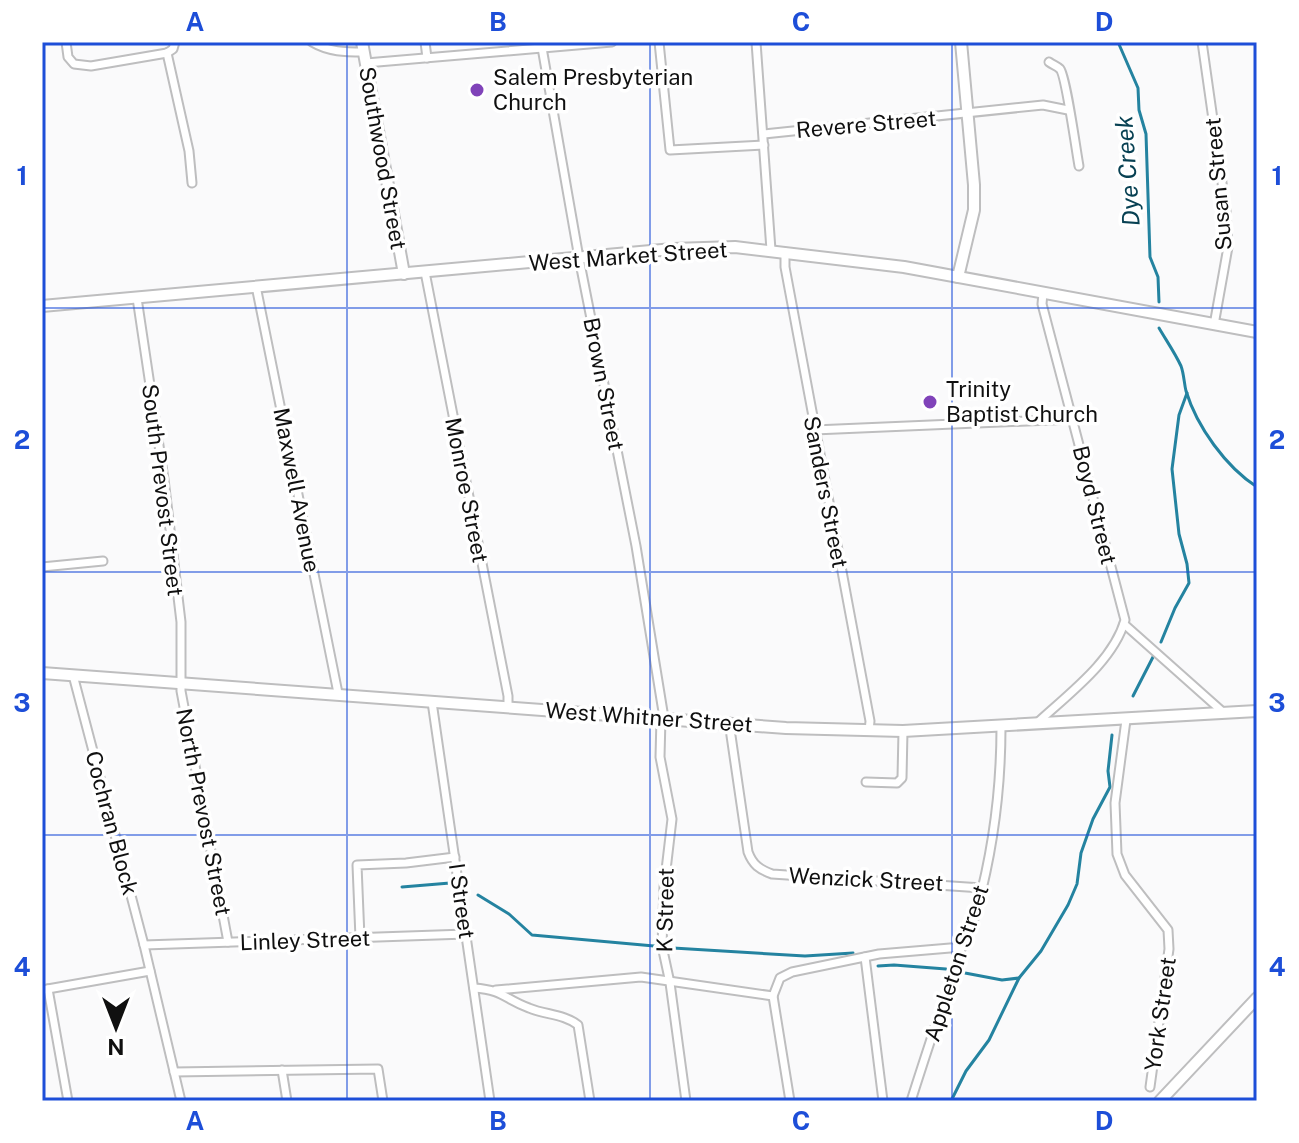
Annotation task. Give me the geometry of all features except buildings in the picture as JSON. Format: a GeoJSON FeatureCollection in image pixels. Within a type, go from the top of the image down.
{"type":"FeatureCollection","features":[{"type":"Feature","properties":{"kind":"street"},"geometry":{"type":"LineString","coordinates":[[66,42],[74,64],[91,66],[167,53],[173,49],[175,42]]}},
{"type":"Feature","properties":{"kind":"street"},"geometry":{"type":"LineString","coordinates":[[312,42],[332,50],[427,58],[612,42]]}},
{"type":"Feature","properties":{"kind":"street"},"geometry":{"type":"LineString","coordinates":[[425,42],[427,58]]}},
{"type":"Feature","properties":{"kind":"street","name":"Revere Street"},"geometry":{"type":"LineString","coordinates":[[659,42],[670,150],[764,145]]}},
{"type":"Feature","properties":{"kind":"street"},"geometry":{"type":"LineString","coordinates":[[756,42],[771,250]]}},
{"type":"Feature","properties":{"kind":"street"},"geometry":{"type":"LineString","coordinates":[[958,277],[974,210],[961,42]]}},
{"type":"Feature","properties":{"kind":"street","name":"Susan Street"},"geometry":{"type":"LineString","coordinates":[[1202,42],[1226,211],[1228,247],[1214,325]]}},
{"type":"Feature","properties":{"kind":"street","name":"Brown Street"},"geometry":{"type":"LineString","coordinates":[[542,46],[579,258],[636,546],[662,718]]}},
{"type":"Feature","properties":{"kind":"street"},"geometry":{"type":"LineString","coordinates":[[167,53],[189,151],[192,183]]}},
{"type":"Feature","properties":{"kind":"street","name":"Southwood Street"},"geometry":{"type":"LineString","coordinates":[[364,53],[404,274]]}},
{"type":"Feature","properties":{"kind":"street"},"geometry":{"type":"LineString","coordinates":[[1049,62],[1062,70],[1067,87],[1068,110],[1079,166]]}},
{"type":"Feature","properties":{"kind":"street","name":"Revere Street"},"geometry":{"type":"LineString","coordinates":[[764,134],[1043,105],[1068,110]]}},
{"type":"Feature","properties":{"kind":"street","name":"West Market Street"},"geometry":{"type":"LineString","coordinates":[[42,306],[707,247],[771,250],[904,267],[1257,332]]}},
{"type":"Feature","properties":{"kind":"street","name":"Sanders Street"},"geometry":{"type":"LineString","coordinates":[[785,252],[785,267],[814,430],[870,721],[869,731]]}},
{"type":"Feature","properties":{"kind":"street","name":"Monroe Street"},"geometry":{"type":"LineString","coordinates":[[425,272],[508,707]]}},
{"type":"Feature","properties":{"kind":"street","name":"Maxwell Avenue"},"geometry":{"type":"LineString","coordinates":[[256,286],[338,693]]}},
{"type":"Feature","properties":{"kind":"street","name":"Boyd Street"},"geometry":{"type":"LineString","coordinates":[[1043,293],[1042,304],[1074,419],[1124,624]]}},
{"type":"Feature","properties":{"kind":"street","name":"South Prevost Street"},"geometry":{"type":"LineString","coordinates":[[137,298],[181,622],[181,683]]}},
{"type":"Feature","properties":{"kind":"street"},"geometry":{"type":"LineString","coordinates":[[814,430],[1074,419]]}},
{"type":"Feature","properties":{"kind":"street"},"geometry":{"type":"LineString","coordinates":[[42,567],[103,561]]}},
{"type":"Feature","properties":{"kind":"street"},"geometry":{"type":"LineString","coordinates":[[1034,726],[1093,670],[1121,635],[1124,624],[1224,713]]}},
{"type":"Feature","properties":{"kind":"street","name":"West Whitner Street"},"geometry":{"type":"LineString","coordinates":[[42,673],[786,728],[869,731],[1034,726],[1257,711]]}},
{"type":"Feature","properties":{"kind":"street","name":"Cochran Block"},"geometry":{"type":"LineString","coordinates":[[73,675],[144,945],[181,1101]]}},
{"type":"Feature","properties":{"kind":"street","name":"North Prevost Street"},"geometry":{"type":"LineString","coordinates":[[181,683],[228,942]]}},
{"type":"Feature","properties":{"kind":"street","name":"I Street"},"geometry":{"type":"LineString","coordinates":[[432,702],[490,1101]]}},
{"type":"Feature","properties":{"kind":"street","name":"K Street"},"geometry":{"type":"LineString","coordinates":[[662,718],[660,757],[672,819],[664,887],[662,946],[686,1101]]}},
{"type":"Feature","properties":{"kind":"street","name":"York Street"},"geometry":{"type":"LineString","coordinates":[[1126,720],[1115,803],[1117,854],[1125,875],[1168,930],[1169,949],[1150,1087]]}},
{"type":"Feature","properties":{"kind":"street","name":"Wenzick Street"},"geometry":{"type":"LineString","coordinates":[[729,722],[748,852],[759,869],[772,874],[982,888]]}},
{"type":"Feature","properties":{"kind":"street","name":"Appleton Street"},"geometry":{"type":"LineString","coordinates":[[911,1101],[976,914],[992,842],[1001,727]]}},
{"type":"Feature","properties":{"kind":"street"},"geometry":{"type":"LineString","coordinates":[[866,782],[897,783],[902,778],[903,731]]}},
{"type":"Feature","properties":{"kind":"street"},"geometry":{"type":"LineString","coordinates":[[360,938],[357,865],[455,857]]}},
{"type":"Feature","properties":{"kind":"street","name":"Linley Street"},"geometry":{"type":"LineString","coordinates":[[144,945],[466,934]]}},
{"type":"Feature","properties":{"kind":"street"},"geometry":{"type":"LineString","coordinates":[[790,1101],[773,996],[780,978],[792,972],[865,957],[962,947]]}},
{"type":"Feature","properties":{"kind":"street"},"geometry":{"type":"LineString","coordinates":[[865,957],[883,1101]]}},
{"type":"Feature","properties":{"kind":"street"},"geometry":{"type":"LineString","coordinates":[[68,1101],[45,990],[150,971]]}},
{"type":"Feature","properties":{"kind":"street"},"geometry":{"type":"LineString","coordinates":[[474,988],[496,990],[641,977],[773,996]]}},
{"type":"Feature","properties":{"kind":"street"},"geometry":{"type":"LineString","coordinates":[[496,990],[526,1007],[570,1018],[578,1025],[590,1101]]}},
{"type":"Feature","properties":{"kind":"street"},"geometry":{"type":"LineString","coordinates":[[1160,1101],[1257,998]]}},
{"type":"Feature","properties":{"kind":"street"},"geometry":{"type":"LineString","coordinates":[[174,1072],[378,1069],[383,1101]]}},
{"type":"Feature","properties":{"kind":"street"},"geometry":{"type":"LineString","coordinates":[[282,1070],[287,1101]]}},
{"type":"Feature","properties":{"kind":"waterway","name":"Dye Creek"},"geometry":{"type":"LineString","coordinates":[[1118,42],[1138,88],[1139,110],[1146,134],[1150,257],[1158,277],[1159,302]]}},
{"type":"Feature","properties":{"kind":"waterway","name":"Dye Creek"},"geometry":{"type":"LineString","coordinates":[[1159,328],[1181,366],[1191,405],[1205,432],[1234,469],[1257,487]]}},
{"type":"Feature","properties":{"kind":"waterway"},"geometry":{"type":"LineString","coordinates":[[1161,642],[1189,583],[1179,534],[1172,469],[1179,415],[1187,393]]}},
{"type":"Feature","properties":{"kind":"waterway"},"geometry":{"type":"LineString","coordinates":[[1133,696],[1153,657]]}},
{"type":"Feature","properties":{"kind":"waterway"},"geometry":{"type":"LineString","coordinates":[[951,1101],[966,1071],[989,1040],[1019,978],[1041,951],[1068,905],[1077,884],[1081,853],[1093,819],[1110,787],[1108,771],[1112,735]]}},
{"type":"Feature","properties":{"kind":"waterway"},"geometry":{"type":"LineString","coordinates":[[402,887],[450,883]]}},
{"type":"Feature","properties":{"kind":"waterway"},"geometry":{"type":"LineString","coordinates":[[478,895],[509,914],[532,935],[654,946]]}},
{"type":"Feature","properties":{"kind":"waterway"},"geometry":{"type":"LineString","coordinates":[[673,948],[805,956],[853,953]]}},
{"type":"Feature","properties":{"kind":"waterway"},"geometry":{"type":"LineString","coordinates":[[878,966],[946,969]]}},
{"type":"Feature","properties":{"kind":"waterway"},"geometry":{"type":"LineString","coordinates":[[965,973],[1002,980],[1019,978]]}},
{"type":"Feature","properties":{"kind":"place","name":"Salem Presbyterian Church"},"geometry":{"type":"Point","coordinates":[477,90]}},
{"type":"Feature","properties":{"kind":"place","name":"Trinity Baptist Church"},"geometry":{"type":"Point","coordinates":[930,402]}}]}
